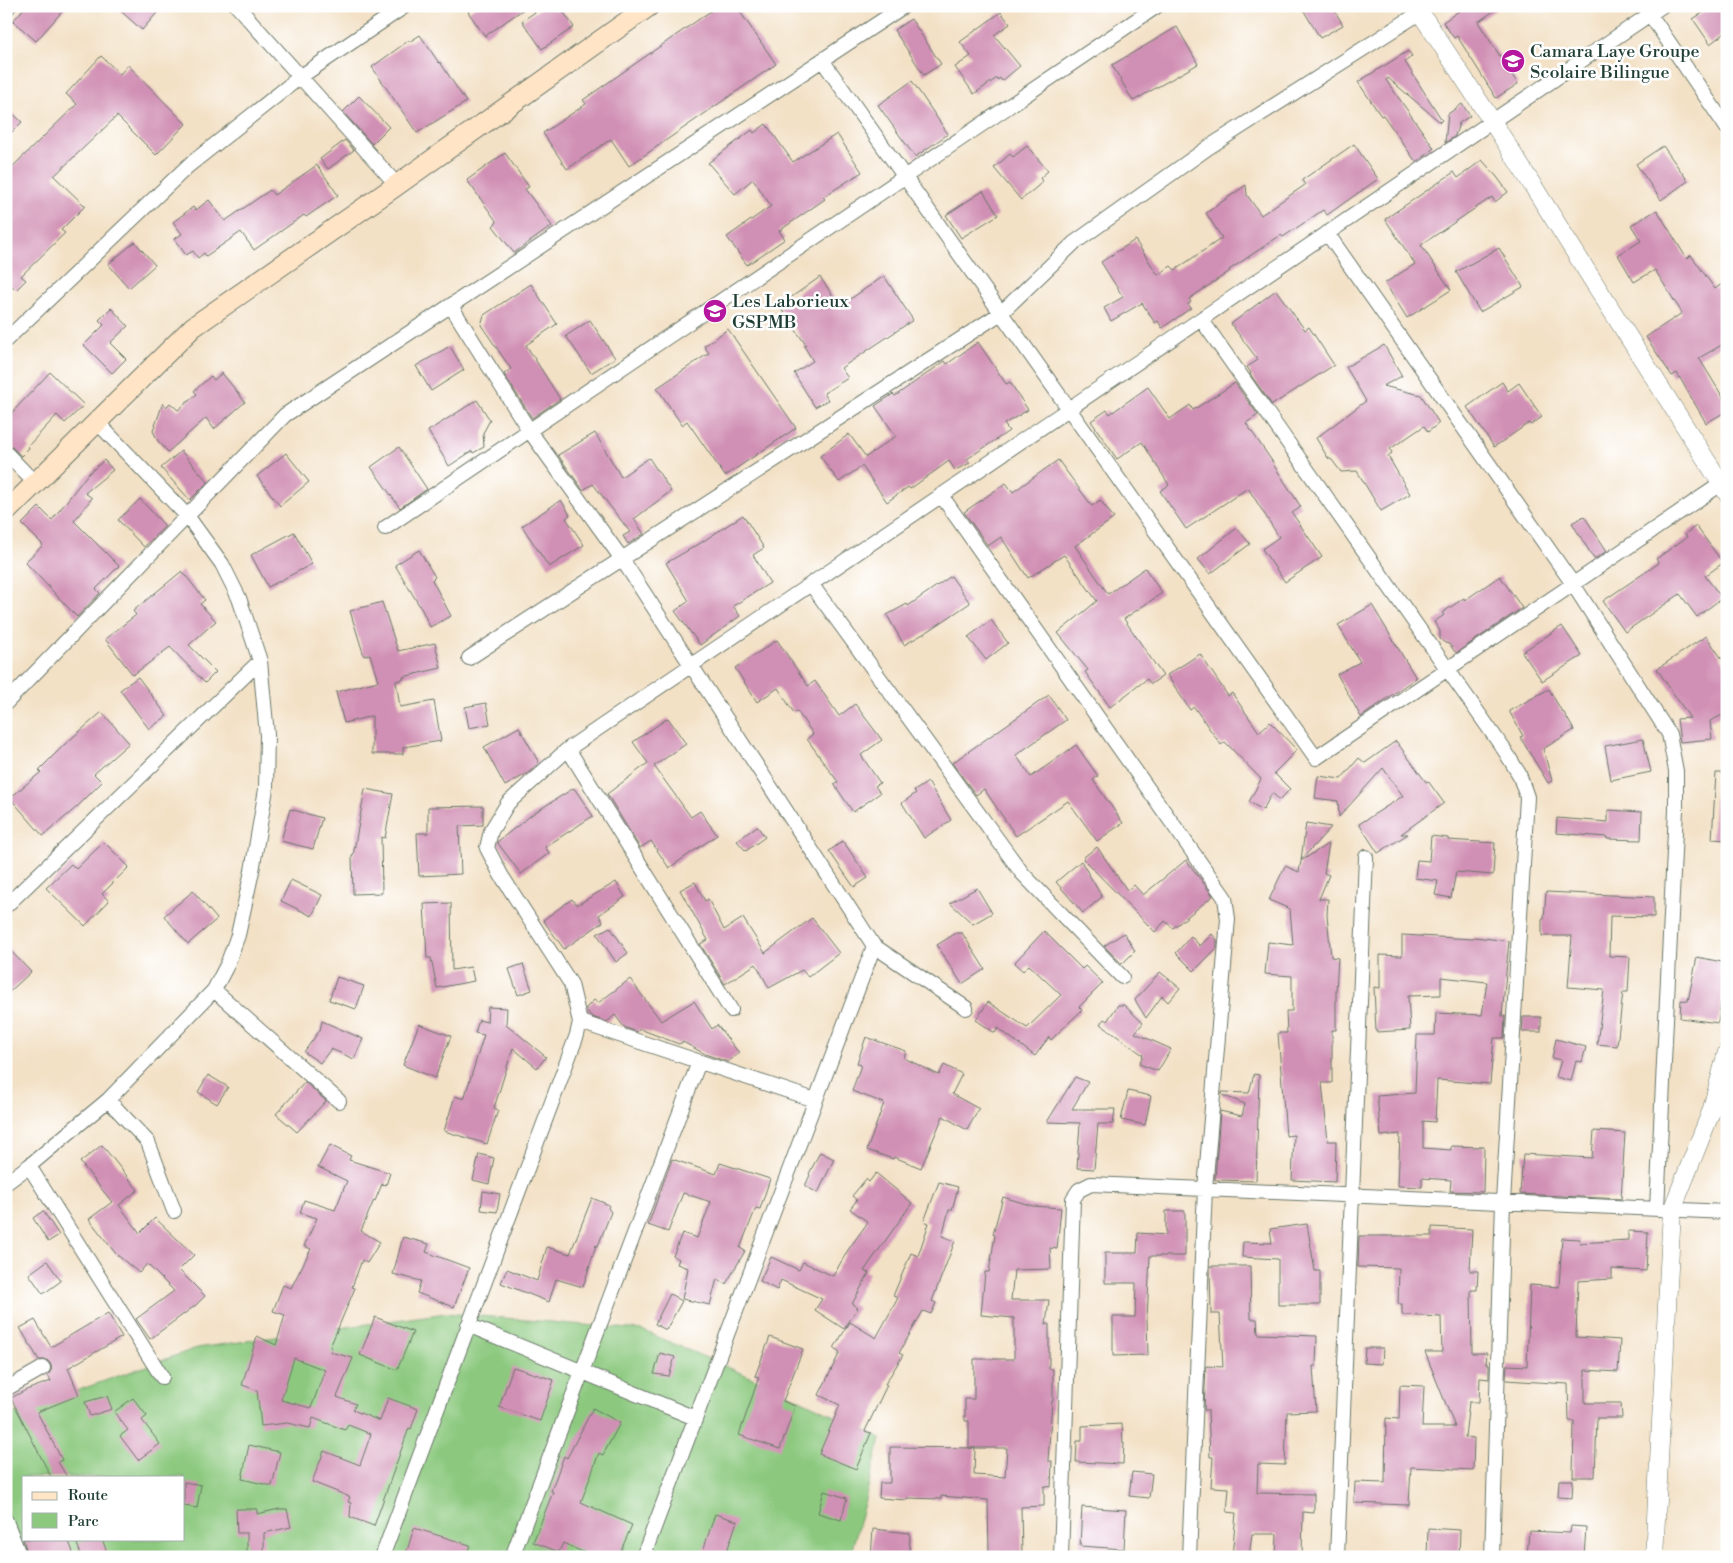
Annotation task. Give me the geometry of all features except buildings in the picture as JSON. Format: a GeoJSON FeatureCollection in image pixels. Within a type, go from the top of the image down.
{"type":"FeatureCollection","features":[{"type":"Feature","properties":{"kind":"main road"},"geometry":{"type":"LineString","coordinates":[[6,512],[192,326],[397,185],[649,6]]}},
{"type":"Feature","properties":{"kind":"street"},"geometry":{"type":"LineString","coordinates":[[238,6],[397,185]]}},
{"type":"Feature","properties":{"kind":"street"},"geometry":{"type":"LineString","coordinates":[[6,340],[188,166],[300,77],[405,6]]}},
{"type":"Feature","properties":{"kind":"street"},"geometry":{"type":"LineString","coordinates":[[6,703],[285,415],[904,6]]}},
{"type":"Feature","properties":{"kind":"street"},"geometry":{"type":"LineString","coordinates":[[385,528],[1157,6]]}},
{"type":"Feature","properties":{"kind":"street"},"geometry":{"type":"LineString","coordinates":[[469,658],[1001,313],[1074,243],[1209,147],[1418,9],[1492,121],[1725,486],[1573,584],[1316,758],[1001,313],[904,177],[822,60]]}},
{"type":"Feature","properties":{"kind":"street"},"geometry":{"type":"LineString","coordinates":[[382,1557],[577,1035],[580,1022],[571,984],[501,875],[487,848],[491,831],[508,803],[568,749],[1327,234],[1652,9],[1727,128]]}},
{"type":"Feature","properties":{"kind":"street"},"geometry":{"type":"LineString","coordinates":[[1327,234],[1573,584],[1669,734],[1676,770],[1654,1557]]}},
{"type":"Feature","properties":{"kind":"street"},"geometry":{"type":"LineString","coordinates":[[451,306],[529,430],[622,558],[874,946],[966,1008]]}},
{"type":"Feature","properties":{"kind":"street"},"geometry":{"type":"LineString","coordinates":[[1201,319],[1448,669],[1519,774],[1527,797],[1503,1202],[1492,1557]]}},
{"type":"Feature","properties":{"kind":"street"},"geometry":{"type":"LineString","coordinates":[[6,1182],[29,1166],[108,1100],[214,990],[227,965],[238,935],[252,871],[266,789],[267,735],[260,661],[239,598],[222,564],[188,517],[97,422]]}},
{"type":"Feature","properties":{"kind":"street"},"geometry":{"type":"LineString","coordinates":[[6,452],[35,483]]}},
{"type":"Feature","properties":{"kind":"street"},"geometry":{"type":"LineString","coordinates":[[941,495],[1225,898],[1228,918],[1205,1189],[1189,1557]]}},
{"type":"Feature","properties":{"kind":"street"},"geometry":{"type":"LineString","coordinates":[[811,584],[1022,873],[1122,977]]}},
{"type":"Feature","properties":{"kind":"street"},"geometry":{"type":"LineString","coordinates":[[6,906],[260,661]]}},
{"type":"Feature","properties":{"kind":"street"},"geometry":{"type":"LineString","coordinates":[[568,749],[731,1010]]}},
{"type":"Feature","properties":{"kind":"street"},"geometry":{"type":"LineString","coordinates":[[1337,1557],[1366,856]]}},
{"type":"Feature","properties":{"kind":"street"},"geometry":{"type":"LineString","coordinates":[[643,1557],[874,946]]}},
{"type":"Feature","properties":{"kind":"street"},"geometry":{"type":"LineString","coordinates":[[214,990],[339,1101]]}},
{"type":"Feature","properties":{"kind":"street"},"geometry":{"type":"LineString","coordinates":[[580,1022],[815,1100]]}},
{"type":"Feature","properties":{"kind":"street"},"geometry":{"type":"LineString","coordinates":[[1665,1209],[1711,1112],[1727,1052]]}},
{"type":"Feature","properties":{"kind":"street"},"geometry":{"type":"LineString","coordinates":[[512,1557],[699,1062]]}},
{"type":"Feature","properties":{"kind":"street"},"geometry":{"type":"LineString","coordinates":[[108,1100],[148,1142],[174,1211]]}},
{"type":"Feature","properties":{"kind":"street"},"geometry":{"type":"LineString","coordinates":[[29,1166],[162,1377]]}},
{"type":"Feature","properties":{"kind":"street"},"geometry":{"type":"LineString","coordinates":[[1061,1557],[1073,1199],[1079,1190],[1091,1184],[1727,1212]]}},
{"type":"Feature","properties":{"kind":"street"},"geometry":{"type":"LineString","coordinates":[[468,1325],[695,1418]]}},
{"type":"Feature","properties":{"kind":"street"},"geometry":{"type":"LineString","coordinates":[[6,1389],[43,1368]]}},
{"type":"Feature","properties":{"kind":"street"},"geometry":{"type":"LineString","coordinates":[[6,1521],[20,1557]]}},
{"type":"Feature","properties":{"kind":"green space"},"geometry":{"type":"Polygon","coordinates":[[[446,1313],[642,1330],[787,1393],[881,1438],[850,1557],[6,1557],[6,1416],[197,1348],[446,1313]]]}},
{"type":"Feature","properties":{"kind":"place","name":"Camara Laye Groupe Scolaire Bilingue"},"geometry":{"type":"Point","coordinates":[1513,61]}},
{"type":"Feature","properties":{"kind":"place","name":"Les Laborieux GSPMB"},"geometry":{"type":"Point","coordinates":[715,311]}}]}
